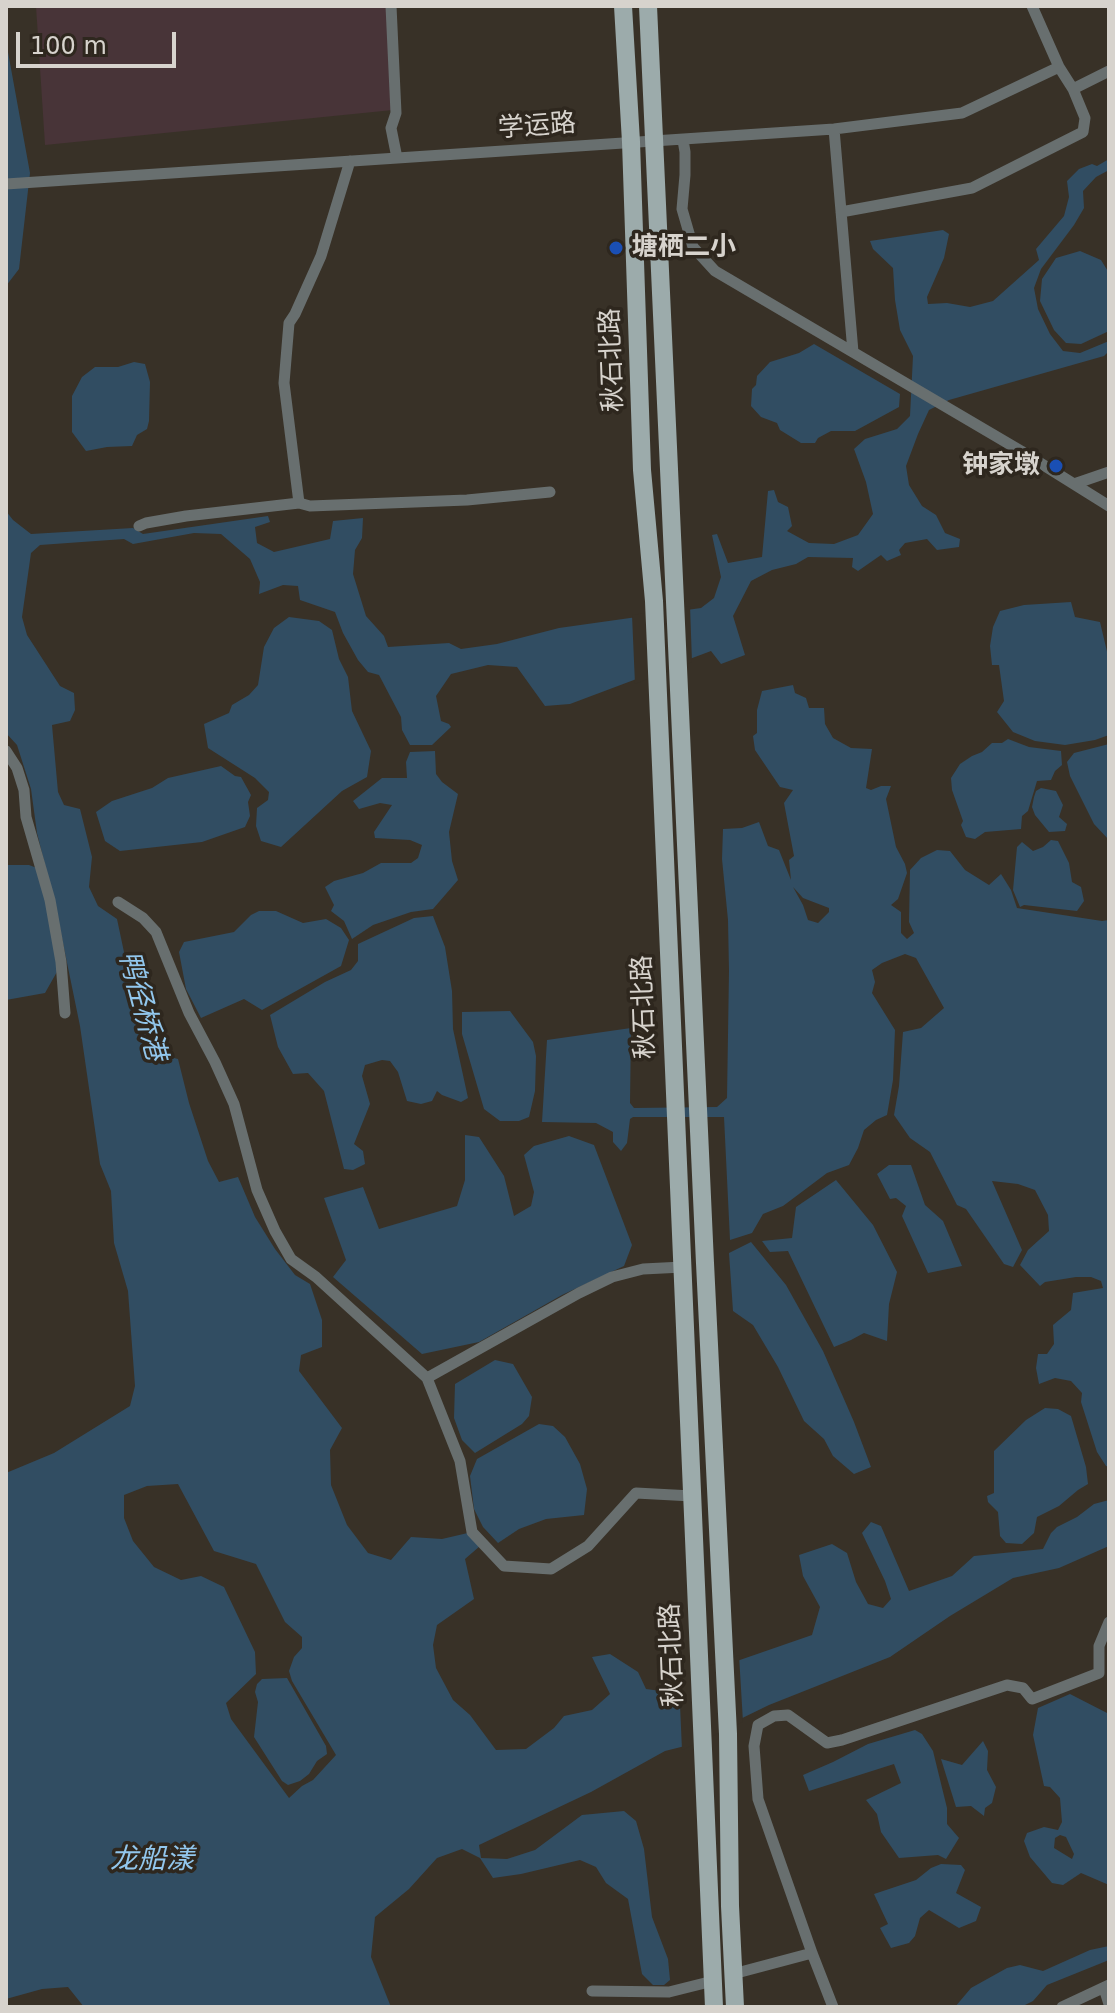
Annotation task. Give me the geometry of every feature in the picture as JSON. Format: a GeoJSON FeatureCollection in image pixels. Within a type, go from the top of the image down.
{"type":"FeatureCollection","features":[{"type":"Feature","properties":{"kind":"main road","name":"秋石北路"},"geometry":{"type":"LineString","coordinates":[[623,6],[631,142],[642,470],[654,601],[714,2007]]}},
{"type":"Feature","properties":{"kind":"main road","name":"秋石北路"},"geometry":{"type":"LineString","coordinates":[[648,6],[728,1734],[730,1906],[735,2007]]}},
{"type":"Feature","properties":{"kind":"street"},"geometry":{"type":"LineString","coordinates":[[391,6],[396,113],[391,128],[397,158]]}},
{"type":"Feature","properties":{"kind":"street"},"geometry":{"type":"LineString","coordinates":[[841,212],[972,188],[1083,132],[1085,118],[1032,6]]}},
{"type":"Feature","properties":{"kind":"street","name":"学运路"},"geometry":{"type":"LineString","coordinates":[[6,184],[834,129],[962,113],[1059,67]]}},
{"type":"Feature","properties":{"kind":"street"},"geometry":{"type":"LineString","coordinates":[[1073,89],[1109,71]]}},
{"type":"Feature","properties":{"kind":"street"},"geometry":{"type":"LineString","coordinates":[[834,129],[853,352]]}},
{"type":"Feature","properties":{"kind":"street"},"geometry":{"type":"LineString","coordinates":[[683,140],[685,175],[682,209],[693,247],[715,271],[1109,506]]}},
{"type":"Feature","properties":{"kind":"street"},"geometry":{"type":"LineString","coordinates":[[299,503],[284,383],[289,323],[321,256],[350,161]]}},
{"type":"Feature","properties":{"kind":"street"},"geometry":{"type":"LineString","coordinates":[[1074,484],[1109,472]]}},
{"type":"Feature","properties":{"kind":"street"},"geometry":{"type":"LineString","coordinates":[[139,526],[186,516],[299,503],[310,506],[467,500],[550,492]]}},
{"type":"Feature","properties":{"kind":"street"},"geometry":{"type":"LineString","coordinates":[[6,751],[17,768],[24,790],[26,817],[50,900],[61,962],[65,1013]]}},
{"type":"Feature","properties":{"kind":"street"},"geometry":{"type":"LineString","coordinates":[[118,902],[143,918],[156,932],[189,1013],[234,1104],[257,1190],[291,1259],[316,1277],[427,1378],[460,1461],[472,1532],[504,1566],[551,1569],[588,1546],[636,1493],[692,1496]]}},
{"type":"Feature","properties":{"kind":"street"},"geometry":{"type":"LineString","coordinates":[[427,1378],[612,1277],[643,1269],[683,1267]]}},
{"type":"Feature","properties":{"kind":"street"},"geometry":{"type":"LineString","coordinates":[[833,2007],[758,1799],[754,1746],[758,1725],[774,1716],[788,1715],[827,1743],[1007,1685],[1023,1688],[1032,1699],[1099,1673],[1099,1646],[1109,1622]]}},
{"type":"Feature","properties":{"kind":"street"},"geometry":{"type":"LineString","coordinates":[[733,1974],[812,1953]]}},
{"type":"Feature","properties":{"kind":"street"},"geometry":{"type":"LineString","coordinates":[[592,1991],[669,1992],[713,1981]]}},
{"type":"Feature","properties":{"kind":"street"},"geometry":{"type":"LineString","coordinates":[[1062,2007],[1106,1986],[1109,2004]]}},
{"type":"Feature","properties":{"kind":"shaded area"},"geometry":{"type":"Polygon","coordinates":[[[36,6],[388,6],[393,110],[45,145],[36,6]]]}},
{"type":"Feature","properties":{"kind":"water"},"geometry":{"type":"Polygon","coordinates":[[[6,41],[30,173],[19,269],[6,286],[6,41]]]}},
{"type":"Feature","properties":{"kind":"water","name":"龙船漾"},"geometry":{"type":"Polygon","coordinates":[[[1109,159],[1109,170],[1096,177],[1083,191],[1084,208],[1041,269],[1034,288],[1038,309],[1050,334],[1063,351],[1080,353],[1109,341],[1109,351],[1104,356],[949,400],[929,410],[906,466],[909,485],[922,506],[936,515],[945,533],[960,539],[959,547],[937,550],[927,539],[905,543],[899,550],[901,555],[887,561],[881,555],[858,571],[852,567],[853,558],[808,557],[796,564],[772,570],[751,581],[733,616],[745,655],[721,664],[711,651],[570,704],[545,706],[517,667],[488,665],[451,674],[436,696],[441,721],[451,727],[432,745],[410,745],[402,730],[401,717],[379,675],[368,672],[358,660],[335,612],[300,600],[298,586],[283,585],[259,594],[260,582],[250,559],[221,534],[194,533],[133,544],[124,539],[40,545],[31,553],[22,617],[27,635],[60,686],[74,693],[75,710],[70,721],[52,725],[58,792],[64,805],[80,809],[92,857],[89,887],[98,906],[117,919],[128,971],[158,1054],[178,1059],[208,1161],[219,1182],[238,1177],[255,1217],[275,1249],[295,1275],[310,1284],[322,1320],[322,1347],[301,1355],[299,1371],[342,1428],[330,1450],[331,1485],[347,1525],[368,1553],[391,1560],[411,1537],[442,1539],[472,1532],[480,1546],[465,1559],[474,1599],[437,1625],[433,1645],[436,1668],[453,1700],[470,1715],[496,1750],[526,1749],[554,1728],[564,1716],[592,1710],[610,1694],[592,1657],[610,1654],[638,1672],[646,1689],[676,1693],[685,1679],[812,1635],[820,1607],[803,1576],[799,1555],[832,1544],[847,1553],[856,1582],[868,1604],[883,1608],[891,1599],[862,1533],[871,1522],[881,1526],[909,1591],[952,1576],[974,1556],[1043,1549],[1057,1527],[1094,1504],[1109,1500],[1109,1546],[1059,1568],[1013,1578],[890,1657],[769,1705],[685,1746],[665,1751],[591,1792],[479,1845],[481,1858],[507,1859],[535,1850],[582,1815],[624,1811],[636,1821],[644,1849],[652,1917],[668,1959],[670,1980],[664,1985],[653,1985],[642,1974],[628,1899],[606,1883],[596,1867],[580,1860],[493,1878],[480,1858],[462,1849],[437,1858],[409,1889],[375,1917],[371,1957],[391,2007],[84,2007],[68,1987],[42,1989],[6,1999],[6,1473],[54,1453],[130,1406],[135,1386],[128,1291],[114,1243],[111,1191],[100,1164],[80,1026],[37,833],[31,789],[17,745],[6,733],[6,511],[31,534],[133,528],[143,534],[268,516],[270,522],[255,527],[257,543],[274,552],[330,539],[333,521],[363,518],[362,538],[355,550],[353,574],[366,616],[384,636],[388,647],[449,643],[461,649],[497,644],[559,628],[701,608],[714,598],[721,577],[712,535],[717,534],[728,563],[762,557],[768,491],[774,490],[778,502],[788,507],[792,526],[787,531],[809,543],[834,544],[858,535],[873,514],[854,449],[865,439],[897,429],[910,416],[913,356],[900,330],[893,268],[873,249],[870,241],[943,230],[949,234],[944,258],[927,297],[928,304],[970,307],[993,301],[1039,260],[1036,249],[1064,216],[1069,197],[1067,181],[1079,169],[1092,164],[1097,166],[1109,159]],[[178,1484],[147,1486],[124,1495],[124,1518],[133,1541],[154,1567],[181,1580],[201,1576],[224,1587],[255,1652],[256,1674],[226,1703],[231,1719],[289,1798],[313,1780],[336,1755],[289,1671],[294,1657],[302,1648],[302,1637],[285,1622],[256,1564],[214,1551],[178,1484]]]}},
{"type":"Feature","properties":{"kind":"water"},"geometry":{"type":"Polygon","coordinates":[[[1080,251],[1101,260],[1109,273],[1109,331],[1081,344],[1066,343],[1054,330],[1040,301],[1042,279],[1056,258],[1080,251]]]}},
{"type":"Feature","properties":{"kind":"water"},"geometry":{"type":"Polygon","coordinates":[[[6,286],[8,324],[6,335],[6,286]]]}},
{"type":"Feature","properties":{"kind":"water"},"geometry":{"type":"Polygon","coordinates":[[[814,344],[900,394],[899,407],[855,431],[831,431],[815,443],[801,443],[780,430],[777,423],[761,417],[751,406],[757,376],[770,362],[799,353],[814,344]]]}},
{"type":"Feature","properties":{"kind":"water"},"geometry":{"type":"Polygon","coordinates":[[[134,362],[145,364],[150,382],[147,429],[137,435],[132,446],[86,451],[72,432],[72,396],[82,377],[95,367],[118,367],[134,362]]]}},
{"type":"Feature","properties":{"kind":"water"},"geometry":{"type":"Polygon","coordinates":[[[1071,602],[1075,617],[1100,622],[1109,660],[1109,735],[1065,745],[1035,741],[1013,732],[997,712],[1004,701],[999,665],[992,665],[990,646],[993,627],[1000,611],[1024,605],[1071,602]]]}},
{"type":"Feature","properties":{"kind":"water"},"geometry":{"type":"Polygon","coordinates":[[[289,617],[319,621],[332,630],[339,659],[348,677],[352,711],[371,751],[367,777],[342,791],[281,847],[261,841],[256,826],[257,808],[268,800],[269,792],[255,778],[208,748],[204,724],[229,713],[232,705],[249,695],[258,685],[264,647],[274,628],[289,617]]]}},
{"type":"Feature","properties":{"kind":"water"},"geometry":{"type":"Polygon","coordinates":[[[793,685],[795,693],[806,698],[809,708],[824,708],[825,724],[833,738],[851,748],[872,749],[866,788],[891,786],[886,799],[896,847],[907,873],[898,899],[891,905],[901,912],[901,933],[907,939],[914,933],[909,922],[910,870],[921,858],[937,850],[950,851],[965,870],[989,885],[1001,874],[1017,908],[1109,920],[1109,1467],[1097,1452],[1081,1402],[1082,1393],[1071,1381],[1055,1378],[1039,1384],[1036,1368],[1038,1354],[1047,1354],[1054,1344],[1053,1325],[1071,1310],[1073,1293],[1103,1288],[1101,1281],[1076,1277],[1045,1282],[1040,1286],[1020,1265],[1028,1250],[1049,1231],[1048,1215],[1035,1190],[992,1181],[1022,1250],[1013,1267],[1004,1264],[966,1209],[957,1205],[930,1152],[910,1138],[894,1115],[903,1032],[921,1028],[944,1008],[916,958],[905,954],[872,970],[875,982],[872,993],[895,1030],[893,1080],[887,1115],[864,1130],[849,1165],[827,1173],[783,1206],[763,1214],[752,1233],[730,1240],[724,1117],[633,1117],[630,1119],[627,1143],[621,1151],[613,1142],[613,1132],[596,1123],[542,1122],[547,1040],[631,1028],[630,1103],[634,1108],[717,1107],[727,1098],[729,971],[723,829],[742,828],[759,822],[768,846],[779,850],[791,880],[789,860],[794,856],[784,803],[793,790],[780,787],[755,750],[753,736],[757,733],[757,710],[762,691],[793,685]],[[793,887],[808,920],[818,923],[829,912],[829,908],[803,898],[793,887]]]}},
{"type":"Feature","properties":{"kind":"water"},"geometry":{"type":"Polygon","coordinates":[[[1008,739],[1029,747],[1061,751],[1062,765],[1051,780],[1037,781],[1028,811],[1022,816],[1021,829],[985,832],[975,839],[966,837],[951,778],[960,764],[992,743],[1002,743],[1008,739]]]}},
{"type":"Feature","properties":{"kind":"water"},"geometry":{"type":"Polygon","coordinates":[[[1109,744],[1109,840],[1094,824],[1070,776],[1067,762],[1074,753],[1109,744]]]}},
{"type":"Feature","properties":{"kind":"water"},"geometry":{"type":"Polygon","coordinates":[[[435,751],[436,774],[458,794],[449,832],[458,880],[433,909],[411,912],[373,925],[352,939],[344,921],[331,911],[334,905],[325,887],[381,863],[411,863],[418,858],[422,845],[410,840],[375,838],[374,832],[392,805],[380,803],[359,809],[353,801],[382,778],[407,778],[406,762],[410,752],[435,751]]]}},
{"type":"Feature","properties":{"kind":"water"},"geometry":{"type":"Polygon","coordinates":[[[221,766],[241,777],[251,795],[248,802],[250,816],[245,827],[202,842],[120,851],[105,841],[96,812],[112,801],[152,788],[168,778],[221,766]]]}},
{"type":"Feature","properties":{"kind":"water"},"geometry":{"type":"Polygon","coordinates":[[[1041,788],[1056,791],[1063,805],[1059,817],[1067,824],[1065,831],[1049,832],[1035,815],[1032,807],[1034,797],[1041,788]]]}},
{"type":"Feature","properties":{"kind":"water"},"geometry":{"type":"Polygon","coordinates":[[[1051,840],[1058,841],[1069,863],[1072,882],[1081,887],[1084,901],[1077,911],[1020,907],[1013,890],[1017,847],[1022,842],[1033,851],[1051,840]]]}},
{"type":"Feature","properties":{"kind":"water"},"geometry":{"type":"Polygon","coordinates":[[[6,865],[37,868],[47,901],[58,970],[45,993],[6,1000],[6,865]]]}},
{"type":"Feature","properties":{"kind":"water"},"geometry":{"type":"Polygon","coordinates":[[[259,911],[276,911],[303,923],[326,919],[341,928],[349,940],[341,966],[262,1010],[244,999],[201,1018],[186,989],[179,952],[184,942],[234,932],[259,911]]]}},
{"type":"Feature","properties":{"kind":"water"},"geometry":{"type":"Polygon","coordinates":[[[433,916],[445,947],[452,991],[453,1029],[468,1098],[461,1102],[437,1091],[432,1101],[421,1104],[407,1101],[398,1072],[390,1061],[365,1065],[362,1076],[370,1104],[354,1144],[363,1151],[365,1164],[353,1170],[344,1169],[324,1091],[308,1073],[293,1074],[278,1047],[270,1015],[351,970],[358,961],[358,944],[414,918],[433,916]]]}},
{"type":"Feature","properties":{"kind":"water"},"geometry":{"type":"Polygon","coordinates":[[[510,1011],[533,1042],[536,1056],[535,1091],[529,1117],[519,1121],[500,1121],[484,1109],[462,1034],[462,1012],[510,1011]]]}},
{"type":"Feature","properties":{"kind":"water"},"geometry":{"type":"Polygon","coordinates":[[[465,1135],[479,1137],[504,1176],[514,1216],[531,1206],[534,1192],[524,1155],[534,1146],[569,1136],[594,1145],[632,1245],[624,1266],[562,1295],[479,1342],[422,1354],[333,1277],[346,1260],[324,1198],[363,1187],[379,1229],[457,1206],[465,1180],[465,1135]]]}},
{"type":"Feature","properties":{"kind":"water"},"geometry":{"type":"Polygon","coordinates":[[[889,1165],[911,1165],[925,1205],[943,1221],[962,1266],[928,1273],[902,1216],[906,1206],[896,1198],[890,1199],[877,1174],[889,1165]]]}},
{"type":"Feature","properties":{"kind":"water"},"geometry":{"type":"Polygon","coordinates":[[[836,1180],[873,1225],[897,1272],[889,1304],[887,1341],[864,1333],[834,1347],[788,1251],[770,1252],[762,1241],[792,1238],[796,1207],[836,1180]]]}},
{"type":"Feature","properties":{"kind":"water"},"geometry":{"type":"Polygon","coordinates":[[[751,1242],[786,1285],[823,1351],[871,1467],[854,1474],[833,1456],[824,1439],[804,1421],[753,1325],[733,1311],[729,1253],[751,1242]]]}},
{"type":"Feature","properties":{"kind":"water"},"geometry":{"type":"Polygon","coordinates":[[[495,1360],[513,1364],[532,1397],[529,1416],[522,1424],[475,1453],[462,1440],[454,1418],[455,1384],[495,1360]]]}},
{"type":"Feature","properties":{"kind":"water"},"geometry":{"type":"Polygon","coordinates":[[[1045,1408],[1058,1409],[1071,1416],[1088,1484],[1059,1506],[1037,1517],[1034,1533],[1022,1544],[1006,1543],[1000,1536],[998,1512],[988,1502],[987,1496],[994,1493],[994,1451],[1026,1420],[1045,1408]]]}},
{"type":"Feature","properties":{"kind":"water"},"geometry":{"type":"Polygon","coordinates":[[[539,1424],[553,1426],[565,1437],[580,1464],[587,1489],[584,1515],[546,1519],[519,1529],[498,1543],[483,1527],[474,1509],[470,1476],[477,1459],[539,1424]]]}},
{"type":"Feature","properties":{"kind":"water"},"geometry":{"type":"Polygon","coordinates":[[[287,1678],[326,1746],[327,1754],[317,1761],[309,1774],[288,1785],[282,1781],[254,1737],[257,1684],[262,1679],[287,1678]]]}},
{"type":"Feature","properties":{"kind":"water"},"geometry":{"type":"Polygon","coordinates":[[[1070,1694],[1109,1714],[1109,1885],[1081,1873],[1063,1885],[1052,1883],[1030,1857],[1024,1841],[1027,1833],[1044,1827],[1058,1830],[1062,1822],[1060,1798],[1050,1787],[1044,1786],[1033,1735],[1038,1708],[1070,1694]],[[1060,1835],[1055,1838],[1054,1848],[1072,1859],[1074,1854],[1066,1837],[1060,1835]]]}},
{"type":"Feature","properties":{"kind":"water"},"geometry":{"type":"Polygon","coordinates":[[[915,1730],[922,1734],[933,1751],[947,1808],[947,1824],[959,1838],[946,1859],[938,1855],[899,1858],[881,1832],[877,1814],[866,1800],[901,1783],[894,1764],[809,1791],[803,1775],[868,1744],[915,1730]]]}},
{"type":"Feature","properties":{"kind":"water"},"geometry":{"type":"Polygon","coordinates":[[[983,1741],[988,1751],[987,1770],[996,1787],[992,1803],[985,1808],[984,1816],[971,1806],[956,1807],[941,1759],[962,1765],[983,1741]]]}},
{"type":"Feature","properties":{"kind":"water"},"geometry":{"type":"Polygon","coordinates":[[[941,1864],[961,1865],[965,1870],[956,1893],[981,1907],[976,1921],[959,1928],[929,1910],[920,1918],[915,1936],[909,1943],[891,1948],[880,1928],[888,1924],[874,1894],[916,1880],[941,1864]]]}},
{"type":"Feature","properties":{"kind":"water"},"geometry":{"type":"Polygon","coordinates":[[[1109,1946],[1109,1960],[1047,1985],[1033,2001],[1021,2007],[955,2007],[971,1988],[1007,1968],[1020,1965],[1043,1971],[1090,1950],[1109,1946]]]}},
{"type":"Feature","properties":{"kind":"pier"},"geometry":{"type":"Polygon","coordinates":[[[690,606],[692,662],[635,684],[632,615],[690,606]]]}},
{"type":"Feature","properties":{"kind":"pier"},"geometry":{"type":"Polygon","coordinates":[[[739,1655],[743,1722],[682,1750],[679,1682],[684,1675],[739,1655]]]}},
{"type":"Feature","properties":{"kind":"place","name":"塘栖二小"},"geometry":{"type":"Point","coordinates":[616,248]}},
{"type":"Feature","properties":{"kind":"place","name":"钟家墩"},"geometry":{"type":"Point","coordinates":[1056,466]}},
{"type":"Feature","properties":{"kind":"water label","name":"鸭径桥港"},"geometry":{"type":"Point","coordinates":[141,1006]}}]}
